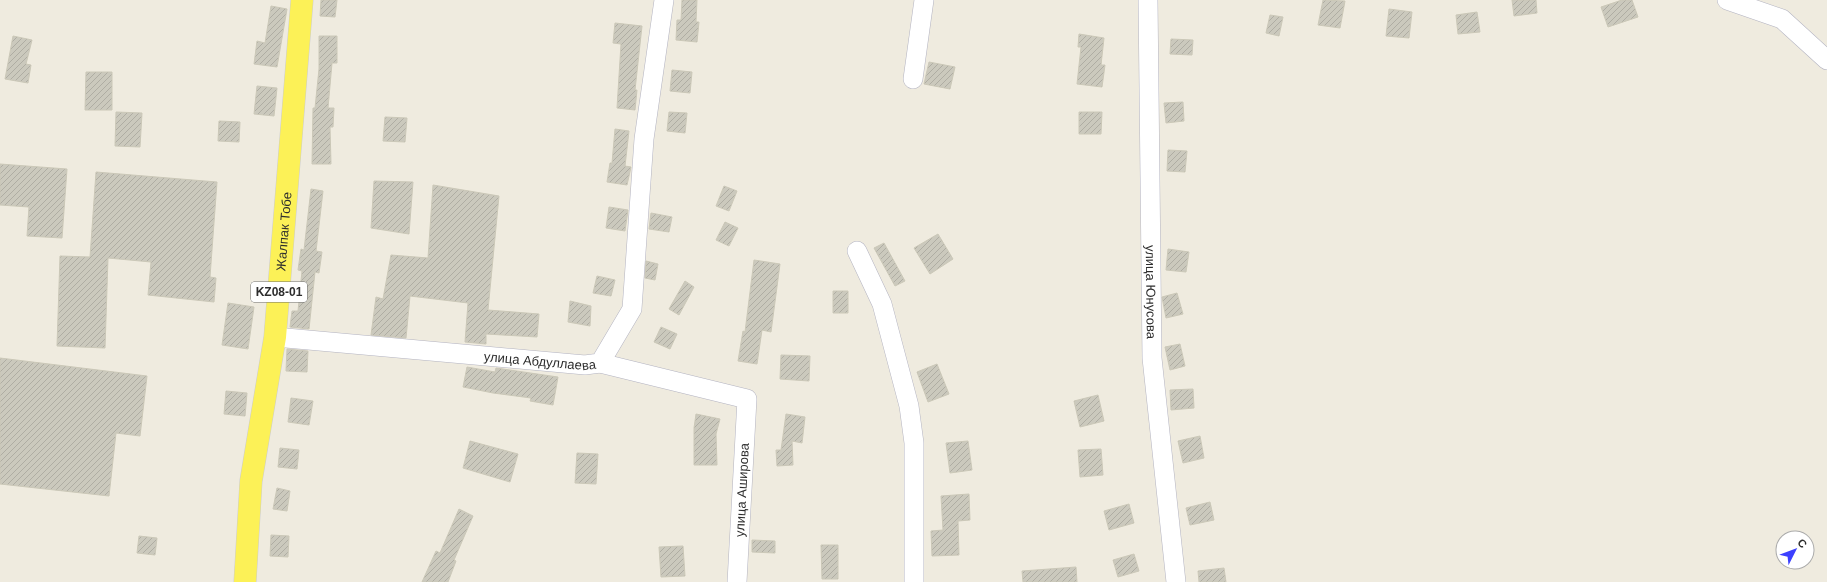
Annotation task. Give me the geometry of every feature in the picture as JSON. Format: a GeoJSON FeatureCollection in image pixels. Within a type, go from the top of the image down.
{"type":"FeatureCollection","features":[{"type":"Feature","properties":{"kind":"main road","name":"Жалпак Тобе"},"geometry":{"type":"LineString","coordinates":[[245,582],[251,481],[275,337],[302,0]]}},
{"type":"Feature","properties":{"kind":"street","name":"улица Абдуллаева"},"geometry":{"type":"LineString","coordinates":[[275,337],[585,365],[600,363],[632,308],[644,139],[664,0]]}},
{"type":"Feature","properties":{"kind":"street"},"geometry":{"type":"LineString","coordinates":[[912,79],[924,0]]}},
{"type":"Feature","properties":{"kind":"street","name":"улица Юнусова"},"geometry":{"type":"LineString","coordinates":[[1148,0],[1152,358],[1176,582]]}},
{"type":"Feature","properties":{"kind":"street"},"geometry":{"type":"LineString","coordinates":[[1727,0],[1782,18],[1827,60]]}},
{"type":"Feature","properties":{"kind":"street"},"geometry":{"type":"LineString","coordinates":[[857,251],[882,304],[909,406],[914,443],[914,582]]}},
{"type":"Feature","properties":{"kind":"street","name":"улица Аширова"},"geometry":{"type":"LineString","coordinates":[[600,363],[747,399],[737,582]]}},
{"type":"Feature","properties":{"kind":"building"},"geometry":{"type":"Polygon","coordinates":[[[321,0],[337,0],[335,17],[320,16],[321,0]]]}},
{"type":"Feature","properties":{"kind":"building"},"geometry":{"type":"Polygon","coordinates":[[[682,0],[697,0],[696,22],[699,22],[697,42],[676,40],[677,20],[681,20],[682,0]]]}},
{"type":"Feature","properties":{"kind":"building"},"geometry":{"type":"Polygon","coordinates":[[[1323,0],[1345,1],[1340,28],[1318,25],[1323,0]]]}},
{"type":"Feature","properties":{"kind":"building"},"geometry":{"type":"Polygon","coordinates":[[[1512,0],[1536,0],[1537,13],[1514,16],[1512,0]]]}},
{"type":"Feature","properties":{"kind":"building"},"geometry":{"type":"Polygon","coordinates":[[[1622,0],[1632,0],[1638,17],[1608,27],[1601,7],[1622,0]]]}},
{"type":"Feature","properties":{"kind":"building"},"geometry":{"type":"Polygon","coordinates":[[[271,6],[287,9],[277,67],[254,64],[257,41],[265,43],[271,6]]]}},
{"type":"Feature","properties":{"kind":"building"},"geometry":{"type":"Polygon","coordinates":[[[1389,9],[1412,12],[1409,38],[1386,36],[1389,9]]]}},
{"type":"Feature","properties":{"kind":"building"},"geometry":{"type":"Polygon","coordinates":[[[1477,12],[1480,32],[1458,34],[1456,15],[1477,12]]]}},
{"type":"Feature","properties":{"kind":"building"},"geometry":{"type":"Polygon","coordinates":[[[1270,15],[1283,17],[1279,36],[1266,33],[1270,15]]]}},
{"type":"Feature","properties":{"kind":"building"},"geometry":{"type":"Polygon","coordinates":[[[615,23],[642,26],[635,90],[637,90],[635,110],[617,108],[621,44],[613,43],[615,23]]]}},
{"type":"Feature","properties":{"kind":"building"},"geometry":{"type":"Polygon","coordinates":[[[1079,34],[1104,38],[1101,65],[1105,65],[1102,87],[1077,84],[1081,47],[1078,47],[1079,34]]]}},
{"type":"Feature","properties":{"kind":"building"},"geometry":{"type":"Polygon","coordinates":[[[13,36],[32,40],[26,64],[31,65],[28,83],[5,79],[13,36]]]}},
{"type":"Feature","properties":{"kind":"building"},"geometry":{"type":"Polygon","coordinates":[[[319,36],[337,36],[337,63],[332,63],[328,108],[334,108],[333,127],[330,127],[331,164],[312,164],[313,108],[315,108],[319,69],[319,36]]]}},
{"type":"Feature","properties":{"kind":"building"},"geometry":{"type":"Polygon","coordinates":[[[1171,39],[1193,40],[1192,55],[1170,54],[1171,39]]]}},
{"type":"Feature","properties":{"kind":"building"},"geometry":{"type":"Polygon","coordinates":[[[929,62],[955,67],[950,89],[924,84],[929,62]]]}},
{"type":"Feature","properties":{"kind":"building"},"geometry":{"type":"Polygon","coordinates":[[[672,70],[692,72],[690,93],[670,91],[672,70]]]}},
{"type":"Feature","properties":{"kind":"building"},"geometry":{"type":"Polygon","coordinates":[[[86,72],[112,72],[112,110],[85,110],[86,72]]]}},
{"type":"Feature","properties":{"kind":"building"},"geometry":{"type":"Polygon","coordinates":[[[257,86],[277,88],[274,116],[254,114],[257,86]]]}},
{"type":"Feature","properties":{"kind":"building"},"geometry":{"type":"Polygon","coordinates":[[[1183,102],[1184,121],[1166,123],[1164,103],[1183,102]]]}},
{"type":"Feature","properties":{"kind":"building"},"geometry":{"type":"Polygon","coordinates":[[[116,112],[142,113],[140,147],[115,146],[116,112]]]}},
{"type":"Feature","properties":{"kind":"building"},"geometry":{"type":"Polygon","coordinates":[[[669,112],[687,113],[685,133],[667,131],[669,112]]]}},
{"type":"Feature","properties":{"kind":"building"},"geometry":{"type":"Polygon","coordinates":[[[1079,112],[1102,112],[1101,134],[1079,134],[1079,112]]]}},
{"type":"Feature","properties":{"kind":"building"},"geometry":{"type":"Polygon","coordinates":[[[385,117],[407,118],[405,142],[383,141],[385,117]]]}},
{"type":"Feature","properties":{"kind":"building"},"geometry":{"type":"Polygon","coordinates":[[[219,121],[240,122],[239,142],[218,141],[219,121]]]}},
{"type":"Feature","properties":{"kind":"building"},"geometry":{"type":"Polygon","coordinates":[[[615,129],[629,131],[625,166],[631,167],[627,185],[607,182],[610,163],[612,163],[615,129]]]}},
{"type":"Feature","properties":{"kind":"building"},"geometry":{"type":"Polygon","coordinates":[[[1168,150],[1187,151],[1185,172],[1167,171],[1168,150]]]}},
{"type":"Feature","properties":{"kind":"building"},"geometry":{"type":"Polygon","coordinates":[[[0,164],[67,169],[62,238],[27,236],[29,207],[0,205],[0,164]]]}},
{"type":"Feature","properties":{"kind":"building"},"geometry":{"type":"Polygon","coordinates":[[[96,172],[217,182],[210,277],[216,278],[214,302],[148,295],[151,262],[108,258],[105,348],[57,346],[60,256],[90,257],[96,172]]]}},
{"type":"Feature","properties":{"kind":"building"},"geometry":{"type":"Polygon","coordinates":[[[374,181],[413,182],[409,234],[371,228],[374,181]]]}},
{"type":"Feature","properties":{"kind":"building"},"geometry":{"type":"Polygon","coordinates":[[[433,185],[499,196],[488,310],[539,314],[537,337],[486,334],[486,344],[465,342],[468,303],[410,296],[406,338],[371,335],[376,297],[383,299],[391,255],[428,258],[433,185]]]}},
{"type":"Feature","properties":{"kind":"building"},"geometry":{"type":"Polygon","coordinates":[[[724,186],[737,191],[729,211],[716,206],[724,186]]]}},
{"type":"Feature","properties":{"kind":"building"},"geometry":{"type":"Polygon","coordinates":[[[311,189],[323,191],[316,251],[322,252],[319,273],[315,272],[309,329],[290,327],[292,311],[298,311],[302,271],[298,270],[301,249],[304,250],[311,189]]]}},
{"type":"Feature","properties":{"kind":"building"},"geometry":{"type":"Polygon","coordinates":[[[609,207],[628,210],[625,231],[606,228],[609,207]]]}},
{"type":"Feature","properties":{"kind":"building"},"geometry":{"type":"Polygon","coordinates":[[[651,213],[672,217],[669,232],[649,229],[651,213]]]}},
{"type":"Feature","properties":{"kind":"building"},"geometry":{"type":"Polygon","coordinates":[[[725,222],[738,228],[729,246],[716,240],[725,222]]]}},
{"type":"Feature","properties":{"kind":"building"},"geometry":{"type":"Polygon","coordinates":[[[938,234],[953,259],[930,274],[914,248],[938,234]]]}},
{"type":"Feature","properties":{"kind":"building"},"geometry":{"type":"Polygon","coordinates":[[[884,243],[905,281],[895,286],[874,248],[884,243]]]}},
{"type":"Feature","properties":{"kind":"building"},"geometry":{"type":"Polygon","coordinates":[[[1168,249],[1189,252],[1186,272],[1166,270],[1168,249]]]}},
{"type":"Feature","properties":{"kind":"building"},"geometry":{"type":"Polygon","coordinates":[[[754,260],[780,264],[771,332],[762,330],[757,364],[738,361],[743,331],[745,332],[754,260]]]}},
{"type":"Feature","properties":{"kind":"building"},"geometry":{"type":"Polygon","coordinates":[[[646,261],[658,264],[655,280],[645,278],[646,261]]]}},
{"type":"Feature","properties":{"kind":"building"},"geometry":{"type":"Polygon","coordinates":[[[597,276],[615,280],[611,296],[593,293],[597,276]]]}},
{"type":"Feature","properties":{"kind":"building"},"geometry":{"type":"Polygon","coordinates":[[[685,281],[694,287],[679,315],[669,309],[685,281]]]}},
{"type":"Feature","properties":{"kind":"building"},"geometry":{"type":"Polygon","coordinates":[[[833,291],[848,291],[848,313],[833,313],[833,291]]]}},
{"type":"Feature","properties":{"kind":"building"},"geometry":{"type":"Polygon","coordinates":[[[1177,293],[1183,314],[1166,318],[1162,297],[1177,293]]]}},
{"type":"Feature","properties":{"kind":"building"},"geometry":{"type":"Polygon","coordinates":[[[570,301],[591,306],[590,326],[568,322],[570,301]]]}},
{"type":"Feature","properties":{"kind":"building"},"geometry":{"type":"Polygon","coordinates":[[[228,303],[254,307],[248,349],[222,345],[228,303]]]}},
{"type":"Feature","properties":{"kind":"building"},"geometry":{"type":"Polygon","coordinates":[[[661,327],[677,334],[670,349],[654,342],[661,327]]]}},
{"type":"Feature","properties":{"kind":"building"},"geometry":{"type":"Polygon","coordinates":[[[1180,344],[1185,366],[1170,370],[1165,347],[1180,344]]]}},
{"type":"Feature","properties":{"kind":"building"},"geometry":{"type":"Polygon","coordinates":[[[287,349],[308,351],[307,372],[286,371],[287,349]]]}},
{"type":"Feature","properties":{"kind":"building"},"geometry":{"type":"Polygon","coordinates":[[[781,355],[810,356],[809,381],[780,379],[781,355]]]}},
{"type":"Feature","properties":{"kind":"building"},"geometry":{"type":"Polygon","coordinates":[[[0,358],[147,376],[140,436],[116,433],[109,496],[0,484],[0,358]]]}},
{"type":"Feature","properties":{"kind":"building"},"geometry":{"type":"Polygon","coordinates":[[[937,364],[949,394],[928,402],[917,372],[937,364]]]}},
{"type":"Feature","properties":{"kind":"building"},"geometry":{"type":"Polygon","coordinates":[[[467,367],[495,372],[496,368],[558,377],[553,405],[530,401],[531,398],[463,387],[467,367]]]}},
{"type":"Feature","properties":{"kind":"building"},"geometry":{"type":"Polygon","coordinates":[[[1193,389],[1194,408],[1171,410],[1170,390],[1193,389]]]}},
{"type":"Feature","properties":{"kind":"building"},"geometry":{"type":"Polygon","coordinates":[[[226,391],[247,393],[245,416],[224,414],[226,391]]]}},
{"type":"Feature","properties":{"kind":"building"},"geometry":{"type":"Polygon","coordinates":[[[1098,395],[1104,421],[1080,427],[1074,401],[1098,395]]]}},
{"type":"Feature","properties":{"kind":"building"},"geometry":{"type":"Polygon","coordinates":[[[291,398],[313,401],[309,425],[288,422],[291,398]]]}},
{"type":"Feature","properties":{"kind":"building"},"geometry":{"type":"Polygon","coordinates":[[[696,414],[720,419],[716,434],[717,465],[694,465],[694,428],[696,414]]]}},
{"type":"Feature","properties":{"kind":"building"},"geometry":{"type":"Polygon","coordinates":[[[786,414],[805,417],[802,443],[792,441],[793,465],[777,466],[776,450],[781,450],[786,414]]]}},
{"type":"Feature","properties":{"kind":"building"},"geometry":{"type":"Polygon","coordinates":[[[1200,436],[1204,458],[1183,463],[1178,441],[1200,436]]]}},
{"type":"Feature","properties":{"kind":"building"},"geometry":{"type":"Polygon","coordinates":[[[470,441],[518,454],[510,482],[463,468],[470,441]]]}},
{"type":"Feature","properties":{"kind":"building"},"geometry":{"type":"Polygon","coordinates":[[[968,441],[972,470],[950,473],[946,443],[968,441]]]}},
{"type":"Feature","properties":{"kind":"building"},"geometry":{"type":"Polygon","coordinates":[[[280,448],[299,450],[297,469],[278,467],[280,448]]]}},
{"type":"Feature","properties":{"kind":"building"},"geometry":{"type":"Polygon","coordinates":[[[1101,449],[1103,475],[1080,477],[1078,450],[1101,449]]]}},
{"type":"Feature","properties":{"kind":"building"},"geometry":{"type":"Polygon","coordinates":[[[577,453],[598,454],[596,484],[575,483],[577,453]]]}},
{"type":"Feature","properties":{"kind":"building"},"geometry":{"type":"Polygon","coordinates":[[[277,488],[290,491],[287,511],[273,509],[277,488]]]}},
{"type":"Feature","properties":{"kind":"building"},"geometry":{"type":"Polygon","coordinates":[[[969,494],[970,520],[958,521],[959,555],[932,556],[931,531],[943,530],[941,496],[969,494]]]}},
{"type":"Feature","properties":{"kind":"building"},"geometry":{"type":"Polygon","coordinates":[[[1210,502],[1214,520],[1190,525],[1186,508],[1210,502]]]}},
{"type":"Feature","properties":{"kind":"building"},"geometry":{"type":"Polygon","coordinates":[[[1129,504],[1134,523],[1109,530],[1104,511],[1129,504]]]}},
{"type":"Feature","properties":{"kind":"building"},"geometry":{"type":"Polygon","coordinates":[[[459,509],[473,516],[454,560],[456,561],[448,582],[422,582],[436,551],[440,553],[459,509]]]}},
{"type":"Feature","properties":{"kind":"building"},"geometry":{"type":"Polygon","coordinates":[[[271,535],[289,536],[288,557],[270,556],[271,535]]]}},
{"type":"Feature","properties":{"kind":"building"},"geometry":{"type":"Polygon","coordinates":[[[139,536],[157,538],[155,555],[137,553],[139,536]]]}},
{"type":"Feature","properties":{"kind":"building"},"geometry":{"type":"Polygon","coordinates":[[[752,540],[775,541],[775,553],[752,552],[752,540]]]}},
{"type":"Feature","properties":{"kind":"building"},"geometry":{"type":"Polygon","coordinates":[[[821,545],[838,545],[838,579],[822,579],[821,545]]]}},
{"type":"Feature","properties":{"kind":"building"},"geometry":{"type":"Polygon","coordinates":[[[683,546],[685,576],[661,577],[659,547],[683,546]]]}},
{"type":"Feature","properties":{"kind":"building"},"geometry":{"type":"Polygon","coordinates":[[[1134,554],[1139,571],[1118,577],[1113,560],[1134,554]]]}},
{"type":"Feature","properties":{"kind":"building"},"geometry":{"type":"Polygon","coordinates":[[[1076,567],[1077,582],[1023,582],[1022,571],[1076,567]]]}},
{"type":"Feature","properties":{"kind":"building"},"geometry":{"type":"Polygon","coordinates":[[[1224,568],[1226,582],[1199,582],[1198,571],[1224,568]]]}}]}
